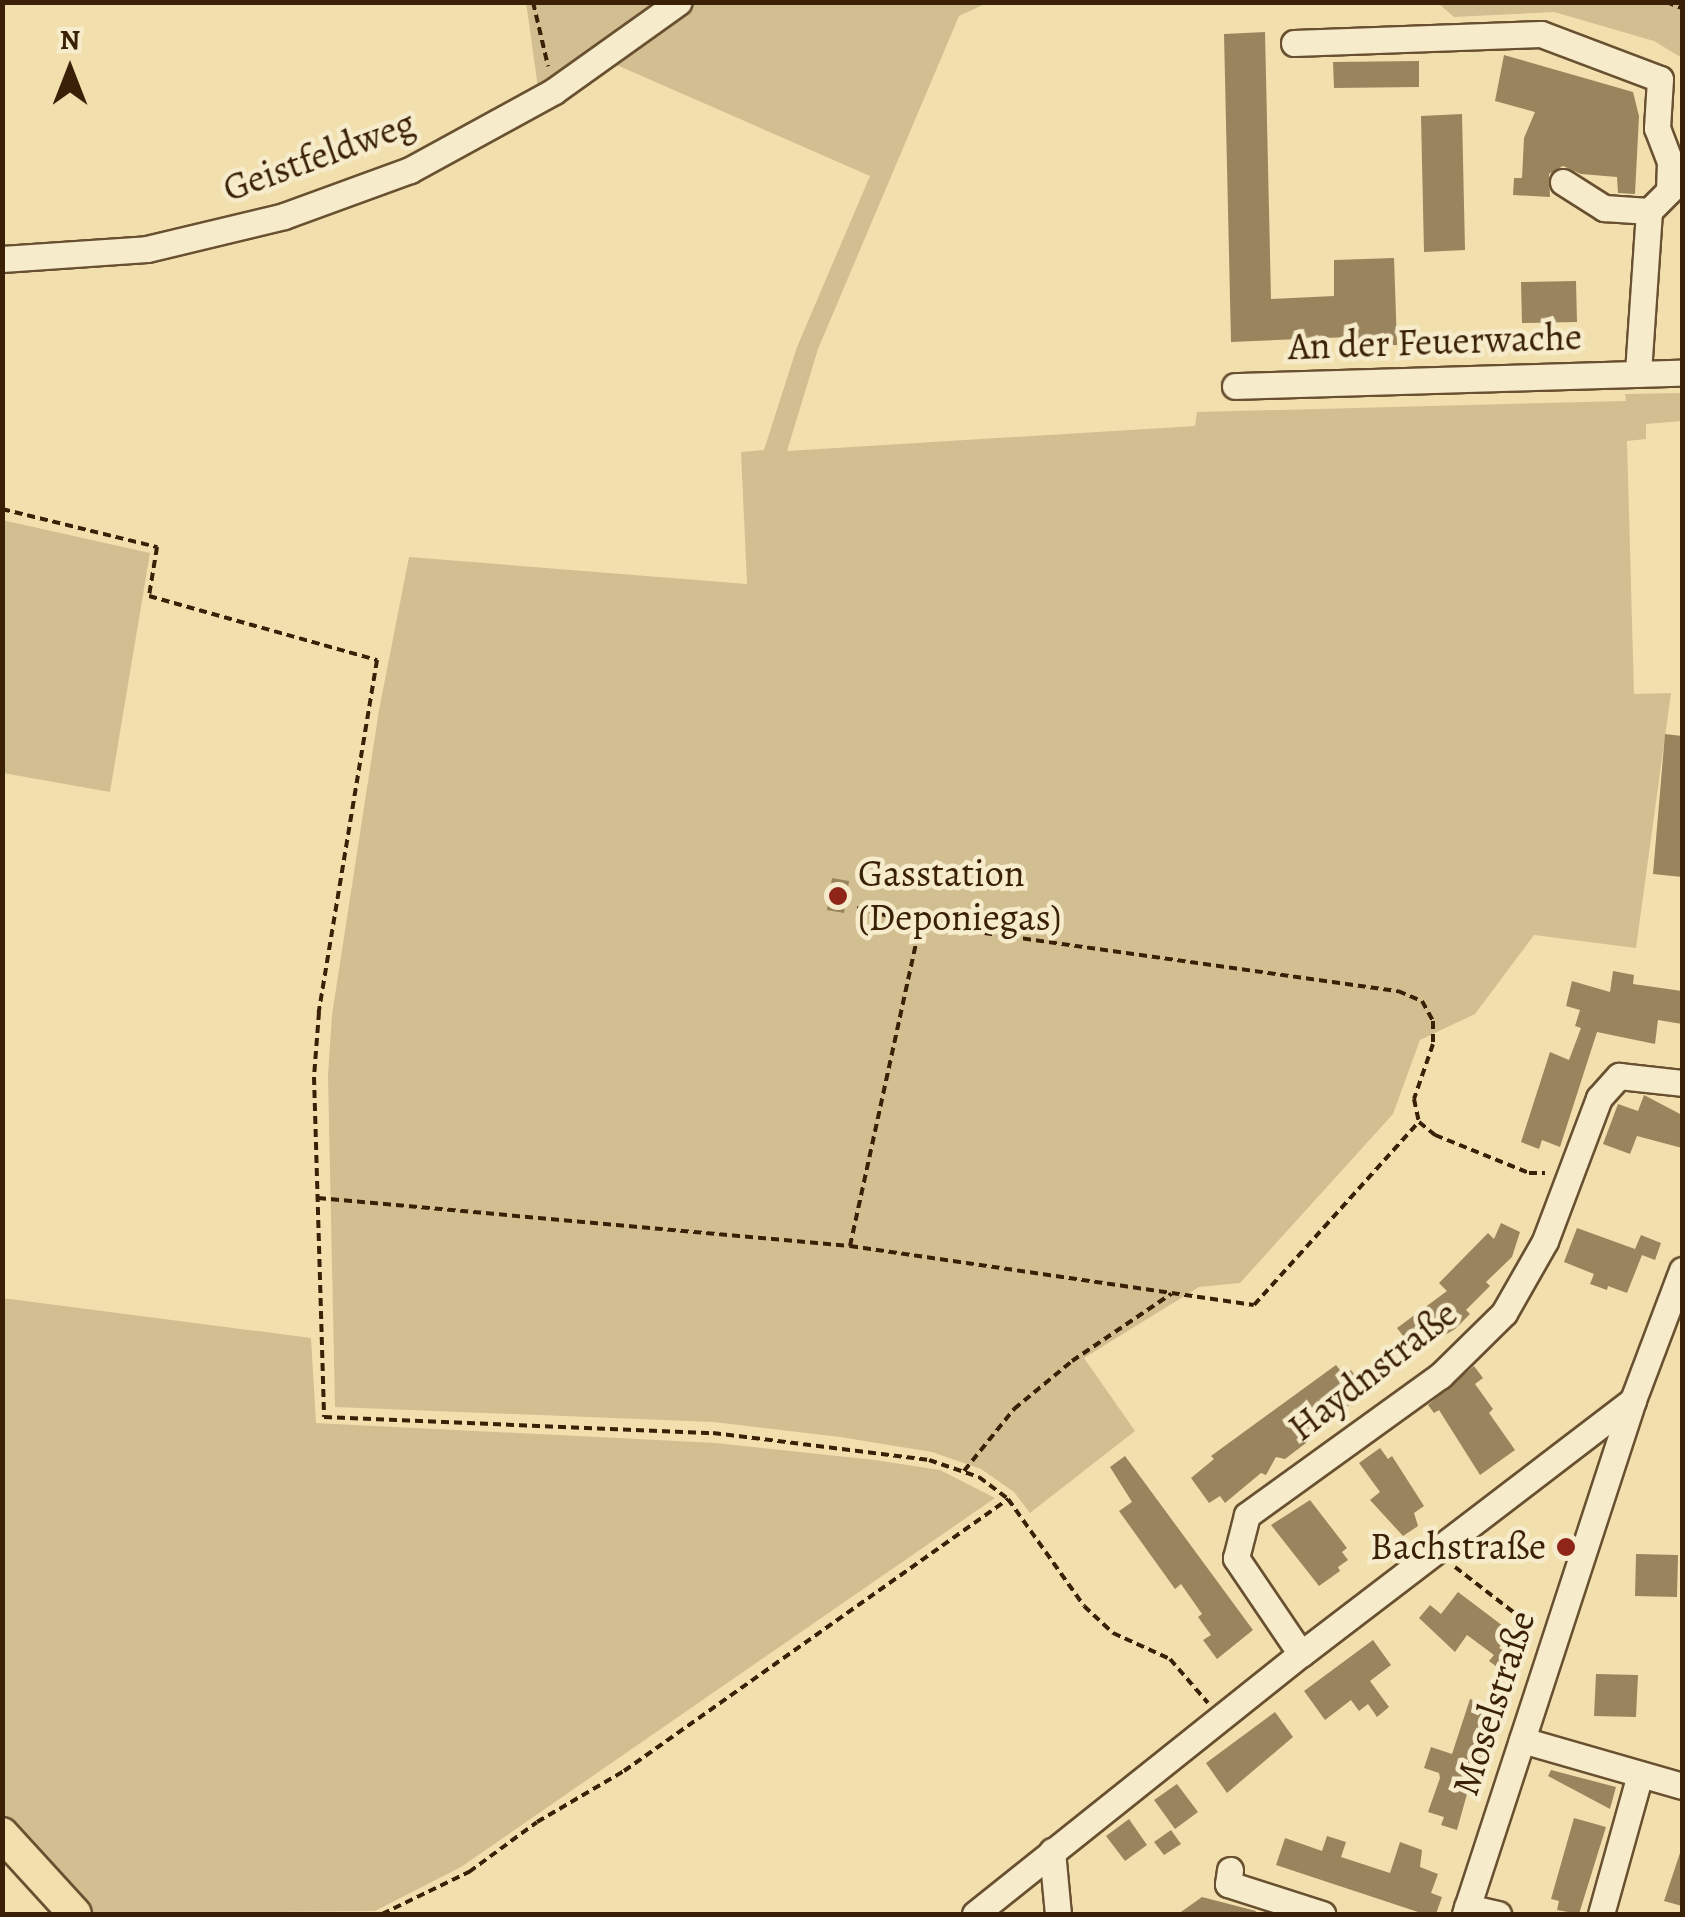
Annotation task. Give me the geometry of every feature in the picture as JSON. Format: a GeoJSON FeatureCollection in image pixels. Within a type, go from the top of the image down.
{"type":"FeatureCollection","features":[{"type":"Feature","properties":{"kind":"main road"},"geometry":{"type":"LineString","coordinates":[[2,1834],[74,1914]]}},
{"type":"Feature","properties":{"kind":"street","name":"Geistfeldweg"},"geometry":{"type":"LineString","coordinates":[[2,260],[147,249],[284,216],[410,170],[554,91],[679,2]]}},
{"type":"Feature","properties":{"kind":"street","name":"An der Feuerwache"},"geometry":{"type":"LineString","coordinates":[[1294,43],[1541,34],[1660,78],[1657,128],[1670,162],[1669,191],[1649,210],[1638,374]]}},
{"type":"Feature","properties":{"kind":"street"},"geometry":{"type":"LineString","coordinates":[[1562,182],[1604,208],[1649,210]]}},
{"type":"Feature","properties":{"kind":"street","name":"An der Feuerwache"},"geometry":{"type":"LineString","coordinates":[[1235,386],[1682,373]]}},
{"type":"Feature","properties":{"kind":"street","name":"Haydnstraße"},"geometry":{"type":"LineString","coordinates":[[1301,1654],[1236,1558],[1248,1515],[1440,1376],[1504,1314],[1545,1240],[1598,1098],[1618,1076],[1682,1082]]}},
{"type":"Feature","properties":{"kind":"street"},"geometry":{"type":"LineString","coordinates":[[976,1914],[1301,1654],[1633,1400],[1682,1270]]}},
{"type":"Feature","properties":{"kind":"street","name":"Moselstraße"},"geometry":{"type":"LineString","coordinates":[[1466,1911],[1633,1400]]}},
{"type":"Feature","properties":{"kind":"street"},"geometry":{"type":"LineString","coordinates":[[1522,1740],[1682,1786]]}},
{"type":"Feature","properties":{"kind":"street"},"geometry":{"type":"LineString","coordinates":[[1601,1914],[1640,1774]]}},
{"type":"Feature","properties":{"kind":"street"},"geometry":{"type":"LineString","coordinates":[[1052,1850],[1058,1914]]}},
{"type":"Feature","properties":{"kind":"street"},"geometry":{"type":"LineString","coordinates":[[1230,1870],[1228,1884],[1322,1914]]}},
{"type":"Feature","properties":{"kind":"street"},"geometry":{"type":"LineString","coordinates":[[1466,1911],[1498,1914]]}},
{"type":"Feature","properties":{"kind":"path"},"geometry":{"type":"LineString","coordinates":[[533,2],[554,91]]}},
{"type":"Feature","properties":{"kind":"path"},"geometry":{"type":"LineString","coordinates":[[1666,2],[1682,8]]}},
{"type":"Feature","properties":{"kind":"path"},"geometry":{"type":"LineString","coordinates":[[2,509],[157,548],[150,596],[377,660],[319,1012],[314,1077],[324,1417],[714,1432],[928,1460],[964,1472],[1008,1499],[1084,1606],[1113,1633],[1170,1659],[1220,1718]]}},
{"type":"Feature","properties":{"kind":"path"},"geometry":{"type":"LineString","coordinates":[[858,908],[920,924],[1398,991],[1422,1002],[1433,1021],[1432,1044],[1414,1099],[1419,1122],[1435,1135],[1529,1173],[1547,1173],[1568,1181]]}},
{"type":"Feature","properties":{"kind":"path"},"geometry":{"type":"LineString","coordinates":[[850,1246],[920,924]]}},
{"type":"Feature","properties":{"kind":"path"},"geometry":{"type":"LineString","coordinates":[[318,1198],[850,1246],[1254,1305],[1419,1122]]}},
{"type":"Feature","properties":{"kind":"path"},"geometry":{"type":"LineString","coordinates":[[964,1472],[1014,1409],[1072,1361],[1172,1294]]}},
{"type":"Feature","properties":{"kind":"path"},"geometry":{"type":"LineString","coordinates":[[382,1914],[470,1872],[537,1822],[624,1772],[1008,1499]]}},
{"type":"Feature","properties":{"kind":"path"},"geometry":{"type":"LineString","coordinates":[[1435,1551],[1552,1643]]}},
{"type":"Feature","properties":{"kind":"shaded area"},"geometry":{"type":"Polygon","coordinates":[[[526,2],[666,3],[539,95],[526,2]]]}},
{"type":"Feature","properties":{"kind":"shaded area"},"geometry":{"type":"Polygon","coordinates":[[[693,3],[987,3],[959,16],[818,349],[787,451],[1195,426],[1197,412],[1626,401],[1625,394],[1682,393],[1682,421],[1646,424],[1646,439],[1627,441],[1634,694],[1671,693],[1636,948],[1534,935],[1475,1014],[1420,1040],[1393,1114],[1240,1283],[1199,1287],[1084,1358],[1135,1431],[1030,1513],[1014,1492],[981,1469],[932,1452],[840,1437],[713,1422],[335,1407],[328,1075],[332,1015],[379,710],[409,557],[747,584],[741,452],[764,450],[797,347],[870,176],[612,63],[693,3]]]}},
{"type":"Feature","properties":{"kind":"shaded area"},"geometry":{"type":"Polygon","coordinates":[[[1438,3],[1682,3],[1682,58],[1654,41],[1554,12],[1454,17],[1438,3]]]}},
{"type":"Feature","properties":{"kind":"shaded area"},"geometry":{"type":"Polygon","coordinates":[[[2,520],[150,553],[110,792],[3,773],[2,520]]]}},
{"type":"Feature","properties":{"kind":"shaded area"},"geometry":{"type":"Polygon","coordinates":[[[2,1298],[311,1338],[316,1423],[716,1443],[875,1460],[940,1470],[995,1498],[461,1867],[375,1911],[90,1914],[3,1816],[2,1298]]]}},
{"type":"Feature","properties":{"kind":"building"},"geometry":{"type":"Polygon","coordinates":[[[1265,32],[1271,299],[1334,296],[1334,260],[1394,258],[1397,345],[1349,346],[1349,337],[1231,342],[1224,34],[1265,32]]]}},
{"type":"Feature","properties":{"kind":"building"},"geometry":{"type":"Polygon","coordinates":[[[1504,55],[1633,92],[1639,116],[1635,194],[1618,193],[1617,177],[1581,174],[1563,166],[1549,174],[1550,197],[1513,195],[1514,178],[1522,178],[1524,138],[1535,112],[1495,101],[1504,55]]]}},
{"type":"Feature","properties":{"kind":"building"},"geometry":{"type":"Polygon","coordinates":[[[1419,61],[1419,87],[1334,88],[1333,62],[1419,61]]]}},
{"type":"Feature","properties":{"kind":"building"},"geometry":{"type":"Polygon","coordinates":[[[1462,114],[1465,250],[1424,252],[1421,116],[1462,114]]]}},
{"type":"Feature","properties":{"kind":"building"},"geometry":{"type":"Polygon","coordinates":[[[1576,281],[1577,322],[1522,323],[1521,282],[1576,281]]]}},
{"type":"Feature","properties":{"kind":"building"},"geometry":{"type":"Polygon","coordinates":[[[1665,734],[1682,736],[1682,877],[1653,874],[1665,734]]]}},
{"type":"Feature","properties":{"kind":"building","name":"Gasstation (Deponiegas)"},"geometry":{"type":"Polygon","coordinates":[[[832,878],[849,881],[844,913],[827,910],[832,878]]]}},
{"type":"Feature","properties":{"kind":"building"},"geometry":{"type":"Polygon","coordinates":[[[1613,971],[1634,975],[1633,984],[1682,991],[1682,1024],[1658,1020],[1655,1044],[1597,1032],[1560,1147],[1542,1140],[1539,1149],[1521,1142],[1550,1052],[1569,1060],[1581,1028],[1575,1026],[1580,1010],[1566,1006],[1572,981],[1610,992],[1613,971]]]}},
{"type":"Feature","properties":{"kind":"building"},"geometry":{"type":"Polygon","coordinates":[[[1644,1095],[1682,1115],[1682,1148],[1637,1136],[1630,1154],[1603,1144],[1618,1104],[1638,1111],[1644,1095]]]}},
{"type":"Feature","properties":{"kind":"building"},"geometry":{"type":"Polygon","coordinates":[[[1501,1223],[1520,1232],[1512,1257],[1486,1282],[1490,1286],[1466,1310],[1470,1314],[1455,1329],[1416,1353],[1397,1328],[1447,1291],[1439,1283],[1488,1233],[1494,1239],[1501,1223]]]}},
{"type":"Feature","properties":{"kind":"building"},"geometry":{"type":"Polygon","coordinates":[[[1577,1228],[1635,1249],[1641,1235],[1661,1243],[1655,1260],[1642,1255],[1627,1293],[1608,1286],[1607,1290],[1590,1284],[1594,1274],[1564,1262],[1577,1228]]]}},
{"type":"Feature","properties":{"kind":"building"},"geometry":{"type":"Polygon","coordinates":[[[1336,1365],[1344,1375],[1351,1370],[1366,1390],[1360,1398],[1317,1427],[1306,1443],[1285,1459],[1276,1457],[1266,1475],[1261,1473],[1225,1503],[1220,1496],[1209,1503],[1191,1478],[1214,1459],[1211,1456],[1336,1365]]]}},
{"type":"Feature","properties":{"kind":"building"},"geometry":{"type":"Polygon","coordinates":[[[1474,1366],[1483,1378],[1475,1384],[1493,1409],[1489,1413],[1515,1450],[1480,1475],[1439,1410],[1434,1413],[1428,1405],[1474,1366]]]}},
{"type":"Feature","properties":{"kind":"building"},"geometry":{"type":"Polygon","coordinates":[[[1380,1448],[1388,1459],[1392,1456],[1424,1506],[1414,1513],[1418,1526],[1403,1536],[1370,1500],[1380,1492],[1359,1463],[1380,1448]]]}},
{"type":"Feature","properties":{"kind":"building"},"geometry":{"type":"Polygon","coordinates":[[[1125,1456],[1253,1630],[1217,1659],[1203,1640],[1211,1635],[1198,1617],[1202,1614],[1181,1584],[1175,1589],[1119,1511],[1132,1502],[1110,1467],[1125,1456]]]}},
{"type":"Feature","properties":{"kind":"building"},"geometry":{"type":"Polygon","coordinates":[[[1310,1500],[1347,1548],[1342,1552],[1348,1560],[1338,1567],[1340,1571],[1319,1586],[1271,1525],[1310,1500]]]}},
{"type":"Feature","properties":{"kind":"building"},"geometry":{"type":"Polygon","coordinates":[[[1636,1554],[1678,1555],[1677,1597],[1635,1596],[1636,1554]]]}},
{"type":"Feature","properties":{"kind":"building"},"geometry":{"type":"Polygon","coordinates":[[[1458,1592],[1511,1632],[1499,1648],[1516,1658],[1505,1673],[1489,1661],[1494,1655],[1467,1635],[1455,1652],[1419,1618],[1430,1605],[1441,1614],[1458,1592]]]}},
{"type":"Feature","properties":{"kind":"building"},"geometry":{"type":"Polygon","coordinates":[[[1373,1640],[1391,1665],[1370,1681],[1389,1707],[1377,1717],[1368,1704],[1359,1711],[1351,1700],[1325,1720],[1304,1691],[1373,1640]]]}},
{"type":"Feature","properties":{"kind":"building"},"geometry":{"type":"Polygon","coordinates":[[[1596,1674],[1638,1675],[1636,1717],[1594,1716],[1596,1674]]]}},
{"type":"Feature","properties":{"kind":"building"},"geometry":{"type":"Polygon","coordinates":[[[1470,1699],[1493,1706],[1487,1724],[1492,1726],[1481,1759],[1477,1758],[1457,1830],[1441,1825],[1444,1817],[1428,1812],[1440,1778],[1439,1773],[1424,1768],[1431,1747],[1452,1754],[1470,1699]]]}},
{"type":"Feature","properties":{"kind":"building"},"geometry":{"type":"Polygon","coordinates":[[[1275,1712],[1293,1737],[1227,1793],[1206,1763],[1275,1712]]]}},
{"type":"Feature","properties":{"kind":"building"},"geometry":{"type":"Polygon","coordinates":[[[1551,1770],[1616,1787],[1610,1809],[1548,1776],[1551,1770]]]}},
{"type":"Feature","properties":{"kind":"building"},"geometry":{"type":"Polygon","coordinates":[[[1177,1784],[1198,1812],[1175,1829],[1154,1800],[1177,1784]]]}},
{"type":"Feature","properties":{"kind":"building"},"geometry":{"type":"Polygon","coordinates":[[[1574,1818],[1606,1827],[1579,1914],[1557,1910],[1559,1901],[1551,1899],[1574,1818]]]}},
{"type":"Feature","properties":{"kind":"building"},"geometry":{"type":"Polygon","coordinates":[[[1129,1819],[1147,1845],[1125,1861],[1106,1836],[1129,1819]]]}},
{"type":"Feature","properties":{"kind":"building"},"geometry":{"type":"Polygon","coordinates":[[[1171,1830],[1181,1844],[1164,1855],[1154,1842],[1171,1830]]]}},
{"type":"Feature","properties":{"kind":"building"},"geometry":{"type":"Polygon","coordinates":[[[1327,1836],[1346,1842],[1341,1857],[1390,1873],[1400,1842],[1422,1850],[1420,1867],[1438,1874],[1431,1893],[1442,1897],[1436,1914],[1424,1914],[1276,1865],[1285,1838],[1322,1851],[1327,1836]]]}},
{"type":"Feature","properties":{"kind":"building"},"geometry":{"type":"Polygon","coordinates":[[[1682,1847],[1682,1906],[1664,1901],[1682,1847]]]}},
{"type":"Feature","properties":{"kind":"building"},"geometry":{"type":"Polygon","coordinates":[[[1202,1897],[1256,1911],[1178,1914],[1202,1897]]]}},
{"type":"Feature","properties":{"kind":"place","name":"Gasstation (Deponiegas)"},"geometry":{"type":"Point","coordinates":[838,896]}},
{"type":"Feature","properties":{"kind":"place","name":"Bachstraße"},"geometry":{"type":"Point","coordinates":[1566,1547]}}]}
